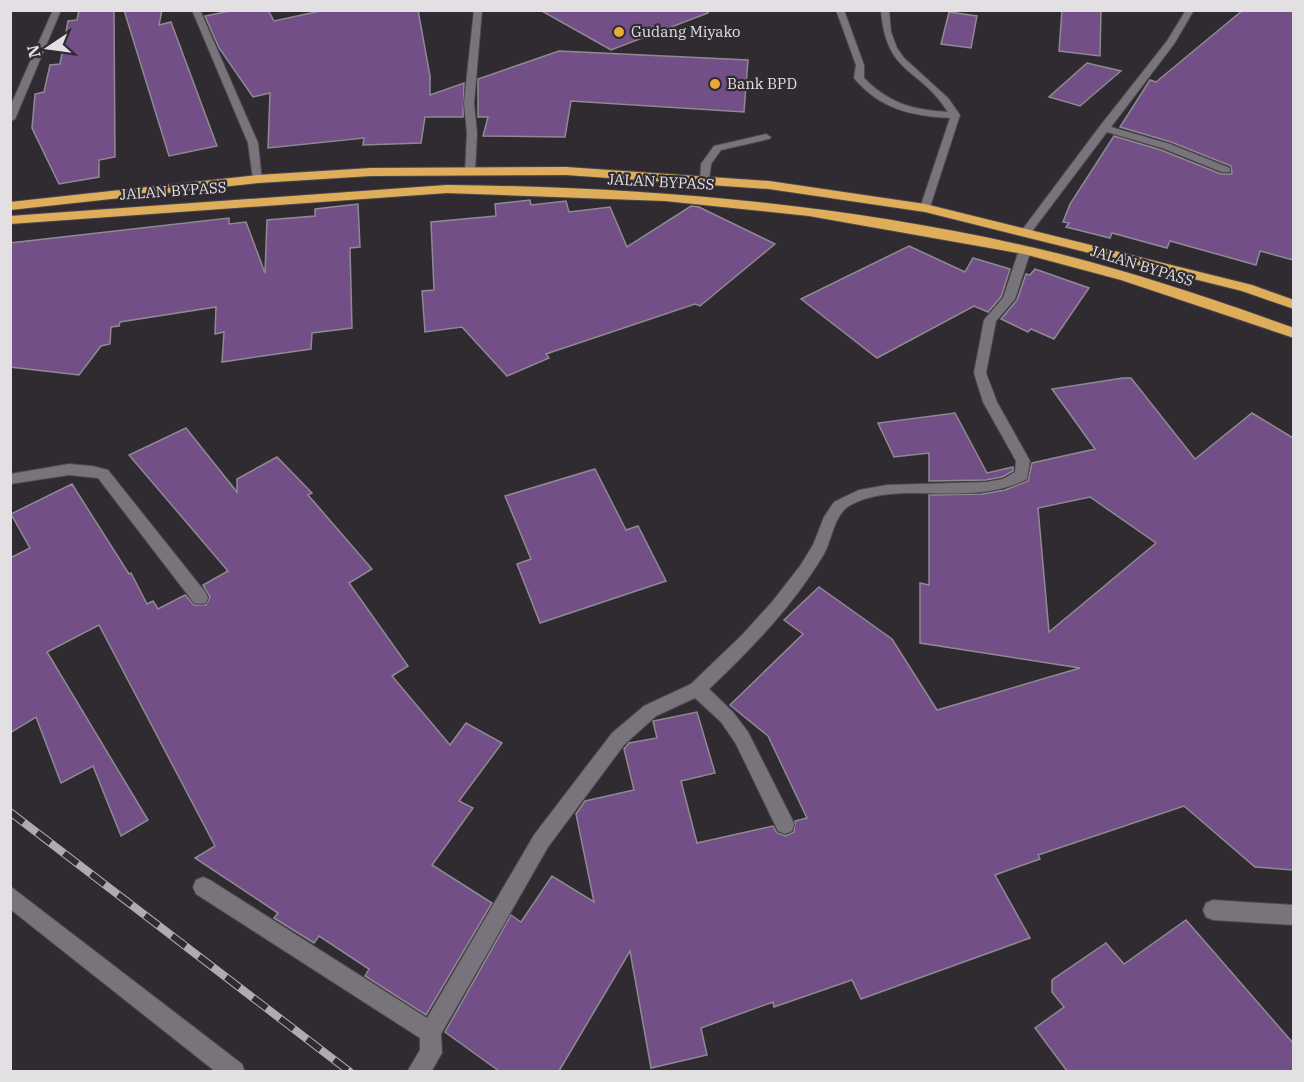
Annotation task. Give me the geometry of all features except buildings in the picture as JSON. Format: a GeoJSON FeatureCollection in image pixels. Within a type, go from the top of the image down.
{"type":"FeatureCollection","features":[{"type":"Feature","properties":{"kind":"highway","name":"JALAN BYPASS"},"geometry":{"type":"LineString","coordinates":[[10,206],[258,179],[371,172],[566,171],[770,184],[925,208],[1247,288],[1293,305]]}},
{"type":"Feature","properties":{"kind":"highway"},"geometry":{"type":"LineString","coordinates":[[702,200],[704,180]]}},
{"type":"Feature","properties":{"kind":"highway","name":"JALAN BYPASS"},"geometry":{"type":"LineString","coordinates":[[10,220],[447,189],[501,189],[702,200],[822,214],[1025,250],[1139,281],[1293,333]]}},
{"type":"Feature","properties":{"kind":"street"},"geometry":{"type":"LineString","coordinates":[[10,119],[57,10]]}},
{"type":"Feature","properties":{"kind":"street"},"geometry":{"type":"LineString","coordinates":[[196,10],[253,143],[258,179]]}},
{"type":"Feature","properties":{"kind":"street"},"geometry":{"type":"LineString","coordinates":[[470,171],[472,134],[469,103],[478,10]]}},
{"type":"Feature","properties":{"kind":"street"},"geometry":{"type":"LineString","coordinates":[[840,10],[860,65],[859,78],[871,92],[886,104],[954,119]]}},
{"type":"Feature","properties":{"kind":"street"},"geometry":{"type":"LineString","coordinates":[[885,10],[885,31],[890,46],[909,71],[945,96],[954,119],[949,140],[931,180],[925,208]]}},
{"type":"Feature","properties":{"kind":"street"},"geometry":{"type":"LineString","coordinates":[[1026,232],[1103,128],[1171,42],[1190,10]]}},
{"type":"Feature","properties":{"kind":"street"},"geometry":{"type":"LineString","coordinates":[[1103,128],[1167,146],[1226,170]]}},
{"type":"Feature","properties":{"kind":"street"},"geometry":{"type":"LineString","coordinates":[[704,180],[706,164],[718,147],[766,137]]}},
{"type":"Feature","properties":{"kind":"street"},"geometry":{"type":"LineString","coordinates":[[418,1071],[431,1053],[430,1032],[541,842],[618,739],[650,711],[696,689],[749,642],[772,617],[820,546],[833,512],[842,503],[863,493],[991,486],[1013,482],[1022,475],[1023,461],[990,402],[980,373],[990,320],[1009,299],[1025,250]]}},
{"type":"Feature","properties":{"kind":"street"},"geometry":{"type":"LineString","coordinates":[[10,479],[74,468],[90,469],[103,474],[200,598]]}},
{"type":"Feature","properties":{"kind":"street"},"geometry":{"type":"LineString","coordinates":[[696,689],[727,717],[742,738],[784,825]]}},
{"type":"Feature","properties":{"kind":"street"},"geometry":{"type":"LineString","coordinates":[[203,887],[430,1032]]}},
{"type":"Feature","properties":{"kind":"street"},"geometry":{"type":"LineString","coordinates":[[10,896],[234,1071]]}},
{"type":"Feature","properties":{"kind":"street"},"geometry":{"type":"LineString","coordinates":[[1213,910],[1293,915]]}},
{"type":"Feature","properties":{"kind":"railway"},"geometry":{"type":"LineString","coordinates":[[10,812],[350,1072]]}},
{"type":"Feature","properties":{"kind":"place","name":"Gudang Miyako"},"geometry":{"type":"Point","coordinates":[619,32]}},
{"type":"Feature","properties":{"kind":"place","name":"Bank BPD"},"geometry":{"type":"Point","coordinates":[715,84]}}]}
